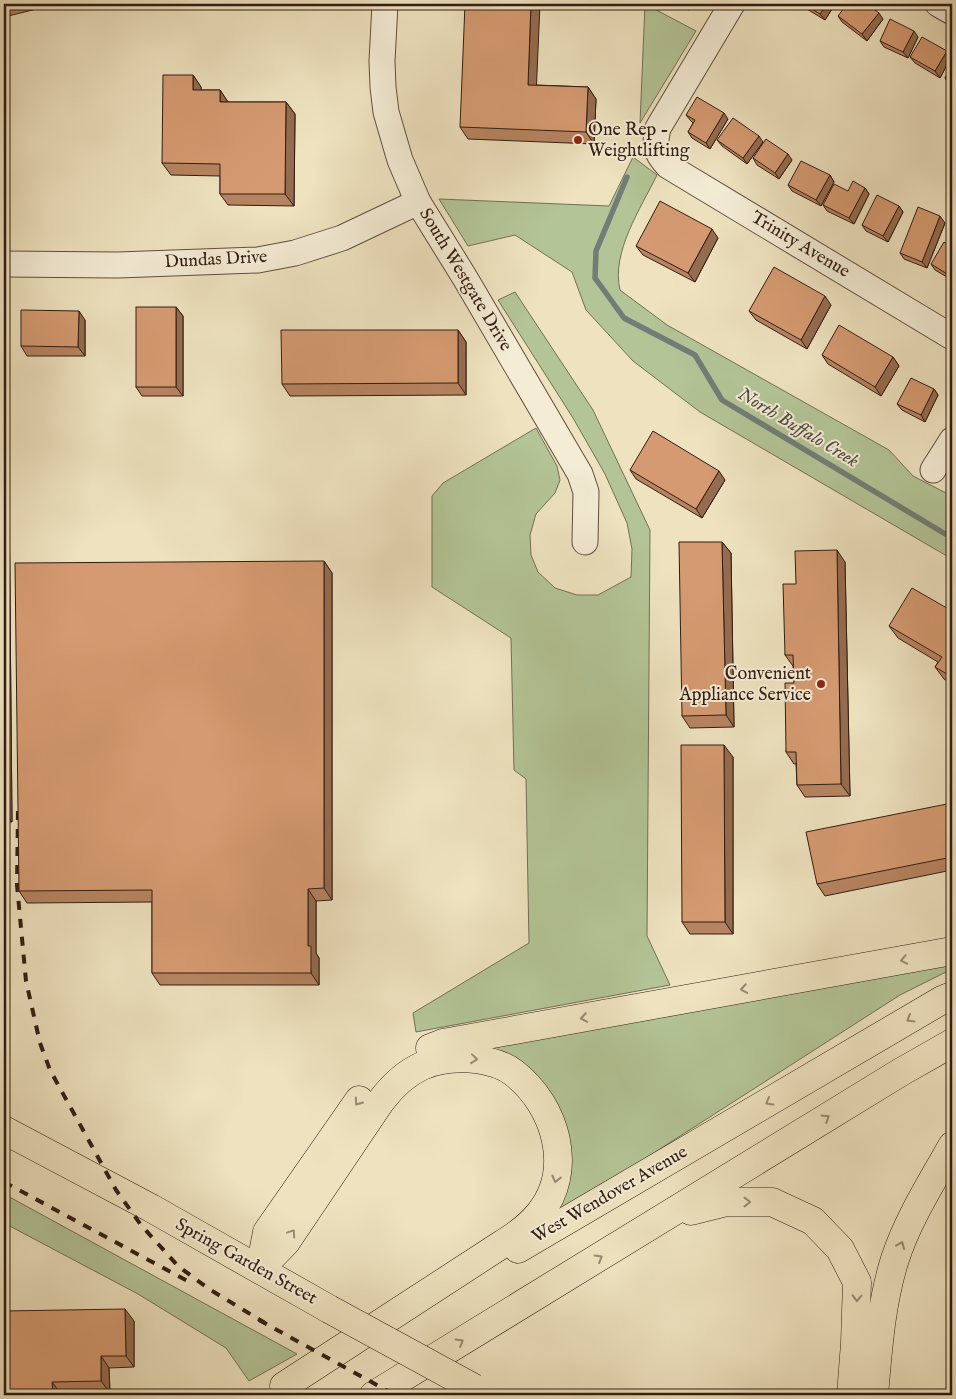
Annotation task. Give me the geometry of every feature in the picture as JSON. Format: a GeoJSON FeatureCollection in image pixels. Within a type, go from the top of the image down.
{"type":"FeatureCollection","features":[{"type":"Feature","properties":{"kind":"main road"},"geometry":{"type":"LineString","coordinates":[[260,1269],[267,1232],[367,1088],[400,1059],[443,1043],[952,951]]}},
{"type":"Feature","properties":{"kind":"main road","name":"West Wendover Avenue"},"geometry":{"type":"LineString","coordinates":[[277,1391],[942,1000],[952,996]]}},
{"type":"Feature","properties":{"kind":"main road"},"geometry":{"type":"LineString","coordinates":[[374,1395],[901,1072],[952,1043]]}},
{"type":"Feature","properties":{"kind":"main road"},"geometry":{"type":"LineString","coordinates":[[260,1269],[286,1242],[380,1101],[392,1086],[410,1072],[432,1062],[448,1058],[483,1060],[513,1072],[528,1085],[539,1099],[553,1126],[558,1155],[558,1170],[553,1189],[540,1213],[522,1231],[277,1391]]}},
{"type":"Feature","properties":{"kind":"main road","name":"Spring Garden Street"},"geometry":{"type":"LineString","coordinates":[[4,1130],[151,1208],[480,1392]]}},
{"type":"Feature","properties":{"kind":"main road"},"geometry":{"type":"LineString","coordinates":[[874,1395],[878,1342],[895,1259],[910,1223],[952,1146]]}},
{"type":"Feature","properties":{"kind":"main road"},"geometry":{"type":"LineString","coordinates":[[665,1217],[727,1202],[772,1202],[813,1221],[840,1249],[857,1282],[851,1395]]}},
{"type":"Feature","properties":{"kind":"street","name":"South Westgate Drive"},"geometry":{"type":"LineString","coordinates":[[385,4],[382,61],[386,112],[400,160],[418,202],[466,278],[580,474],[586,492],[585,542]]}},
{"type":"Feature","properties":{"kind":"street","name":"Trinity Avenue"},"geometry":{"type":"LineString","coordinates":[[732,4],[658,128],[656,146],[659,156],[668,166],[952,337]]}},
{"type":"Feature","properties":{"kind":"street"},"geometry":{"type":"LineString","coordinates":[[938,4],[952,12]]}},
{"type":"Feature","properties":{"kind":"street","name":"Dundas Drive"},"geometry":{"type":"LineString","coordinates":[[4,264],[118,265],[258,260],[295,253],[342,238],[418,202]]}},
{"type":"Feature","properties":{"kind":"street"},"geometry":{"type":"LineString","coordinates":[[933,470],[952,440]]}},
{"type":"Feature","properties":{"kind":"green space"},"geometry":{"type":"Polygon","coordinates":[[[645,4],[696,31],[640,123],[645,4]]]}},
{"type":"Feature","properties":{"kind":"green space"},"geometry":{"type":"Polygon","coordinates":[[[633,157],[657,175],[629,231],[624,246],[618,276],[620,290],[667,325],[889,450],[913,476],[944,492],[952,493],[952,559],[700,412],[633,361],[586,310],[572,272],[515,235],[468,246],[439,199],[609,206],[633,157]]]}},
{"type":"Feature","properties":{"kind":"green space"},"geometry":{"type":"Polygon","coordinates":[[[515,292],[593,410],[650,530],[647,936],[670,985],[416,1032],[413,1013],[529,943],[526,779],[514,770],[511,638],[432,587],[432,496],[443,483],[536,428],[557,466],[560,480],[555,493],[536,514],[530,535],[531,555],[538,572],[555,588],[577,595],[598,595],[631,577],[632,549],[627,523],[605,474],[573,418],[498,300],[515,292]]]}},
{"type":"Feature","properties":{"kind":"green space"},"geometry":{"type":"Polygon","coordinates":[[[952,962],[952,969],[900,995],[543,1224],[567,1133],[464,1050],[952,962]]]}},
{"type":"Feature","properties":{"kind":"green space"},"geometry":{"type":"Polygon","coordinates":[[[4,1194],[297,1354],[249,1381],[226,1348],[138,1294],[4,1223],[4,1194]]]}},
{"type":"Feature","properties":{"kind":"building"},"geometry":{"type":"Polygon","coordinates":[[[465,4],[531,4],[528,85],[588,87],[586,132],[460,127],[465,4]]]}},
{"type":"Feature","properties":{"kind":"building"},"geometry":{"type":"Polygon","coordinates":[[[804,4],[827,4],[820,14],[804,4]]]}},
{"type":"Feature","properties":{"kind":"building"},"geometry":{"type":"Polygon","coordinates":[[[847,4],[867,4],[879,13],[862,34],[838,16],[847,4]]]}},
{"type":"Feature","properties":{"kind":"building"},"geometry":{"type":"Polygon","coordinates":[[[890,19],[914,31],[903,52],[880,41],[890,19]]]}},
{"type":"Feature","properties":{"kind":"building"},"geometry":{"type":"Polygon","coordinates":[[[922,37],[947,51],[935,71],[910,57],[922,37]]]}},
{"type":"Feature","properties":{"kind":"building"},"geometry":{"type":"Polygon","coordinates":[[[952,66],[952,83],[945,78],[952,66]]]}},
{"type":"Feature","properties":{"kind":"building"},"geometry":{"type":"Polygon","coordinates":[[[163,75],[193,75],[193,90],[220,90],[220,102],[286,102],[285,194],[220,194],[220,164],[162,163],[163,75]]]}},
{"type":"Feature","properties":{"kind":"building"},"geometry":{"type":"Polygon","coordinates":[[[697,97],[724,113],[706,143],[688,132],[695,120],[686,115],[697,97]]]}},
{"type":"Feature","properties":{"kind":"building"},"geometry":{"type":"Polygon","coordinates":[[[733,118],[759,136],[743,158],[717,140],[733,118]]]}},
{"type":"Feature","properties":{"kind":"building"},"geometry":{"type":"Polygon","coordinates":[[[766,139],[788,154],[775,173],[753,158],[766,139]]]}},
{"type":"Feature","properties":{"kind":"building"},"geometry":{"type":"Polygon","coordinates":[[[801,161],[830,175],[816,200],[788,185],[801,161]]]}},
{"type":"Feature","properties":{"kind":"building"},"geometry":{"type":"Polygon","coordinates":[[[853,181],[865,188],[849,218],[823,205],[834,184],[848,191],[853,181]]]}},
{"type":"Feature","properties":{"kind":"building"},"geometry":{"type":"Polygon","coordinates":[[[877,195],[899,206],[883,236],[862,225],[877,195]]]}},
{"type":"Feature","properties":{"kind":"building"},"geometry":{"type":"Polygon","coordinates":[[[660,201],[712,229],[688,273],[636,246],[660,201]]]}},
{"type":"Feature","properties":{"kind":"building"},"geometry":{"type":"Polygon","coordinates":[[[918,207],[940,216],[922,262],[900,253],[918,207]]]}},
{"type":"Feature","properties":{"kind":"building"},"geometry":{"type":"Polygon","coordinates":[[[944,242],[952,247],[952,277],[931,264],[944,242]]]}},
{"type":"Feature","properties":{"kind":"building"},"geometry":{"type":"Polygon","coordinates":[[[774,267],[825,296],[801,340],[749,311],[774,267]]]}},
{"type":"Feature","properties":{"kind":"building"},"geometry":{"type":"Polygon","coordinates":[[[136,307],[176,307],[176,387],[136,387],[136,307]]]}},
{"type":"Feature","properties":{"kind":"building"},"geometry":{"type":"Polygon","coordinates":[[[21,310],[79,311],[78,347],[21,346],[21,310]]]}},
{"type":"Feature","properties":{"kind":"building"},"geometry":{"type":"Polygon","coordinates":[[[839,325],[893,357],[875,387],[822,355],[839,325]]]}},
{"type":"Feature","properties":{"kind":"building"},"geometry":{"type":"Polygon","coordinates":[[[281,330],[458,330],[458,383],[282,384],[281,330]]]}},
{"type":"Feature","properties":{"kind":"building"},"geometry":{"type":"Polygon","coordinates":[[[911,378],[934,389],[921,415],[897,404],[911,378]]]}},
{"type":"Feature","properties":{"kind":"building"},"geometry":{"type":"Polygon","coordinates":[[[653,431],[719,471],[696,509],[630,470],[653,431]]]}},
{"type":"Feature","properties":{"kind":"building"},"geometry":{"type":"Polygon","coordinates":[[[679,542],[722,542],[726,715],[682,716],[679,542]]]}},
{"type":"Feature","properties":{"kind":"building"},"geometry":{"type":"Polygon","coordinates":[[[837,550],[841,784],[797,785],[796,752],[786,752],[785,683],[794,683],[793,655],[785,655],[783,584],[796,584],[795,551],[837,550]]]}},
{"type":"Feature","properties":{"kind":"building"},"geometry":{"type":"Polygon","coordinates":[[[324,561],[324,888],[308,889],[308,946],[311,946],[311,973],[152,973],[152,890],[19,891],[15,563],[324,561]]]}},
{"type":"Feature","properties":{"kind":"building"},"geometry":{"type":"Polygon","coordinates":[[[912,588],[952,611],[952,677],[935,667],[942,657],[889,626],[912,588]]]}},
{"type":"Feature","properties":{"kind":"building"},"geometry":{"type":"Polygon","coordinates":[[[681,745],[724,745],[725,922],[682,922],[681,745]]]}},
{"type":"Feature","properties":{"kind":"building"},"geometry":{"type":"Polygon","coordinates":[[[952,803],[952,857],[817,884],[806,832],[952,803]]]}},
{"type":"Feature","properties":{"kind":"building"},"geometry":{"type":"Polygon","coordinates":[[[950,1242],[952,1242],[952,1263],[949,1263],[950,1242]]]}},
{"type":"Feature","properties":{"kind":"building"},"geometry":{"type":"Polygon","coordinates":[[[125,1309],[126,1356],[101,1356],[101,1381],[52,1382],[53,1395],[4,1395],[4,1311],[125,1309]]]}},
{"type":"Feature","properties":{"kind":"waterway","name":"North Buffalo Creek"},"geometry":{"type":"LineString","coordinates":[[627,177],[596,251],[595,278],[624,318],[695,355],[722,400],[952,538]]}},
{"type":"Feature","properties":{"kind":"railway"},"geometry":{"type":"LineString","coordinates":[[18,811],[17,885],[26,981],[40,1043],[50,1070],[116,1190],[141,1225],[178,1266],[209,1289],[265,1323]]}},
{"type":"Feature","properties":{"kind":"railway"},"geometry":{"type":"LineString","coordinates":[[4,1182],[193,1284]]}},
{"type":"Feature","properties":{"kind":"railway"},"geometry":{"type":"LineString","coordinates":[[259,1320],[395,1395]]}},
{"type":"Feature","properties":{"kind":"place","name":"One Rep - Weightlifting"},"geometry":{"type":"Point","coordinates":[578,140]}},
{"type":"Feature","properties":{"kind":"place","name":"Convenient Appliance Service"},"geometry":{"type":"Point","coordinates":[821,684]}}]}
